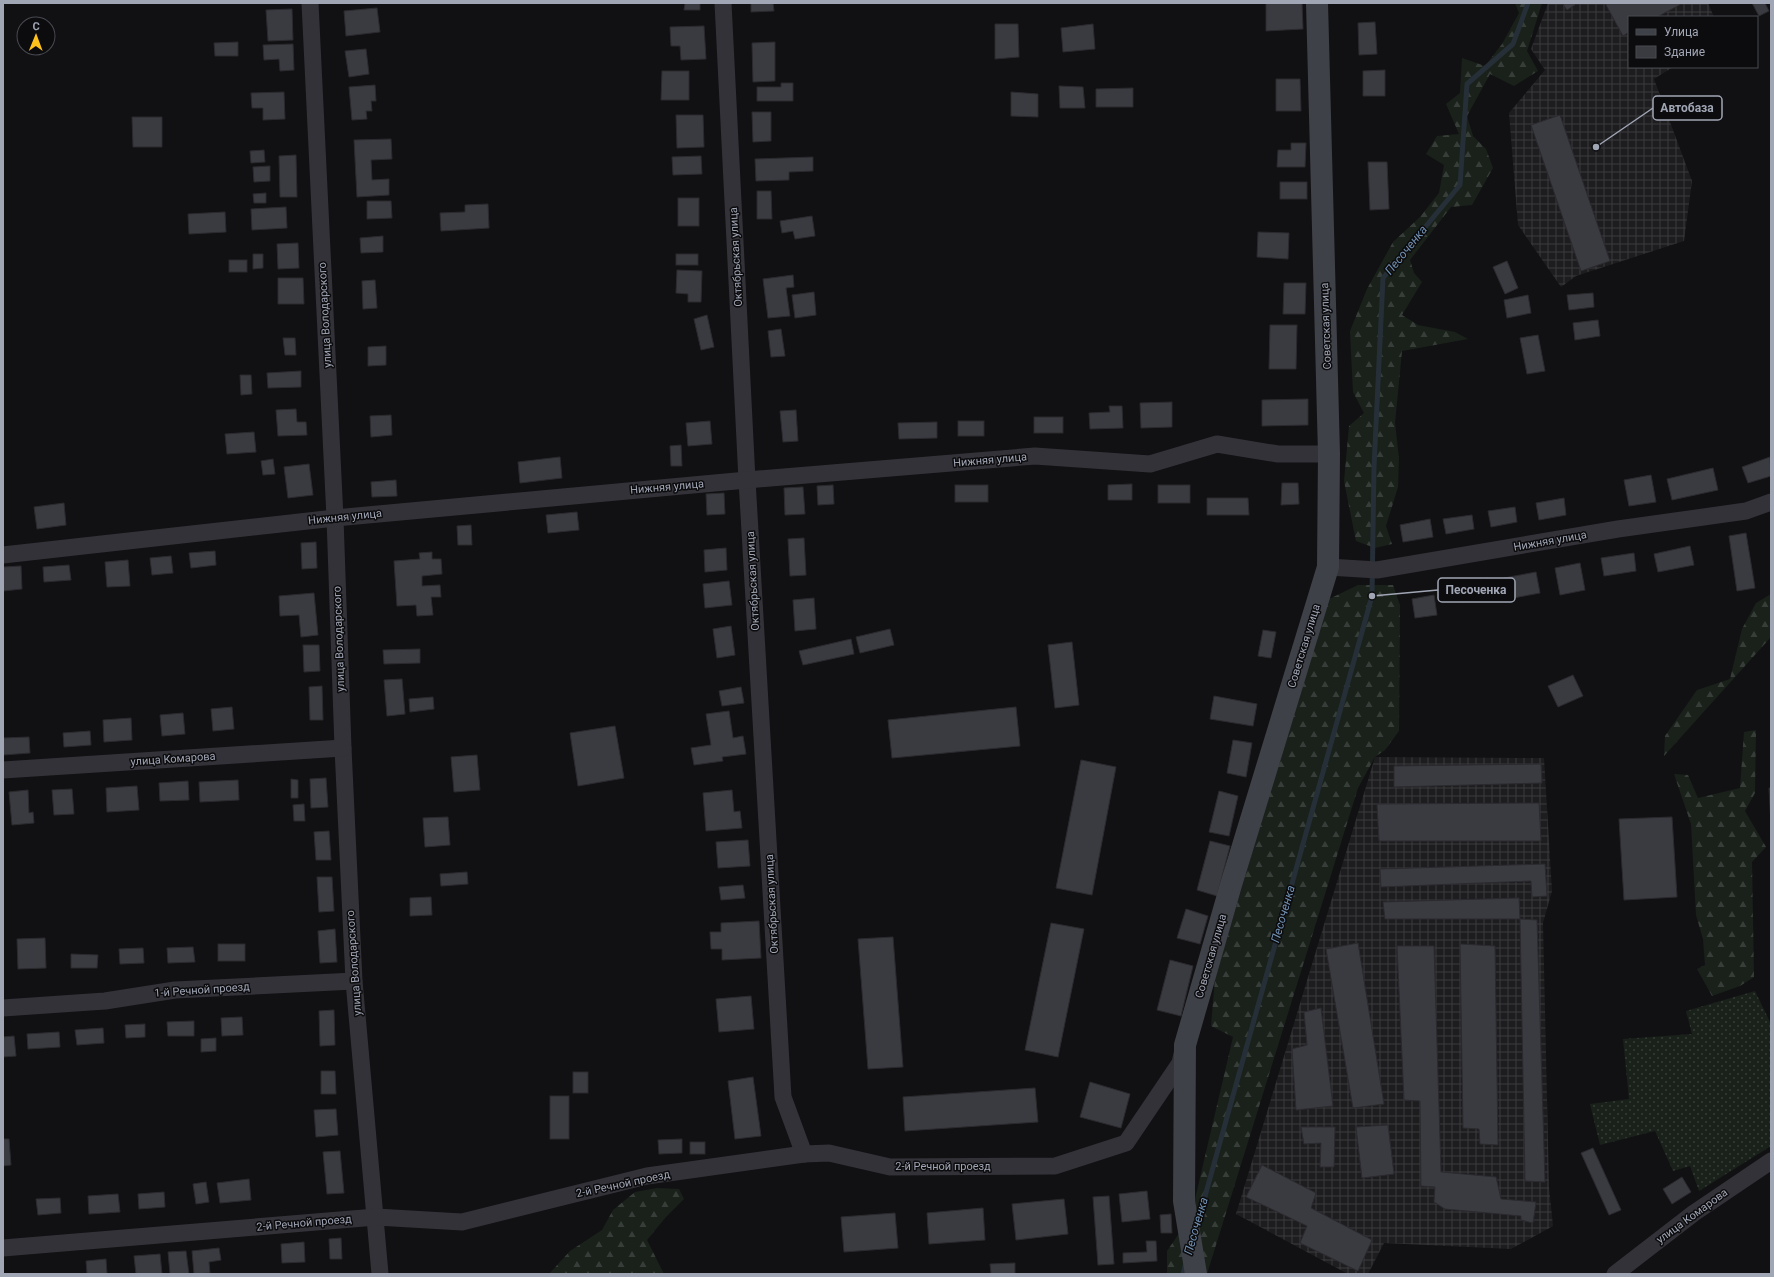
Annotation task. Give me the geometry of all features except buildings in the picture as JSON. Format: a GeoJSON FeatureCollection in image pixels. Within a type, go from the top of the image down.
{"type":"FeatureCollection","features":[{"type":"Feature","properties":{"kind":"street","name":"улица Володарского"},"geometry":{"type":"LineString","coordinates":[[310,3],[335,518],[343,748],[354,981],[380,1274]]}},
{"type":"Feature","properties":{"kind":"street","name":"Октябрьская улица"},"geometry":{"type":"LineString","coordinates":[[723,3],[747,480],[783,1097],[804,1154]]}},
{"type":"Feature","properties":{"kind":"street","name":"Советская улица"},"geometry":{"type":"LineString","coordinates":[[1196,1274],[1184,1201],[1185,1045],[1231,885],[1328,567],[1329,454],[1317,3]]}},
{"type":"Feature","properties":{"kind":"street","name":"Нижняя улица"},"geometry":{"type":"LineString","coordinates":[[3,555],[335,518],[747,480],[1035,456],[1150,464],[1217,444],[1278,454],[1329,454]]}},
{"type":"Feature","properties":{"kind":"street","name":"Нижняя улица"},"geometry":{"type":"LineString","coordinates":[[1328,567],[1377,570],[1618,529],[1746,511],[1771,502]]}},
{"type":"Feature","properties":{"kind":"street","name":"улица Комарова"},"geometry":{"type":"LineString","coordinates":[[3,770],[343,748]]}},
{"type":"Feature","properties":{"kind":"street","name":"1-й Речной проезд"},"geometry":{"type":"LineString","coordinates":[[3,1008],[105,1001],[175,990],[354,981]]}},
{"type":"Feature","properties":{"kind":"street","name":"2-й Речной проезд"},"geometry":{"type":"LineString","coordinates":[[3,1248],[376,1217],[462,1222],[647,1176],[804,1154],[829,1154],[890,1166],[1054,1166],[1126,1143],[1180,1063],[1185,1045]]}},
{"type":"Feature","properties":{"kind":"street","name":"улица Комарова"},"geometry":{"type":"LineString","coordinates":[[1615,1274],[1694,1214],[1771,1161]]}},
{"type":"Feature","properties":{"kind":"shaded area"},"geometry":{"type":"Polygon","coordinates":[[[1548,3],[1708,3],[1714,16],[1628,16],[1628,68],[1671,68],[1654,79],[1692,181],[1684,241],[1576,276],[1561,287],[1518,225],[1509,113],[1545,70],[1531,49],[1548,3]]]}},
{"type":"Feature","properties":{"kind":"shaded area"},"geometry":{"type":"Polygon","coordinates":[[[1375,757],[1544,758],[1552,891],[1543,923],[1549,1187],[1553,1226],[1511,1249],[1384,1243],[1368,1274],[1348,1274],[1236,1214],[1375,757]]]}},
{"type":"Feature","properties":{"kind":"green space"},"geometry":{"type":"Polygon","coordinates":[[[1515,3],[1542,3],[1527,51],[1538,71],[1514,86],[1490,74],[1467,116],[1473,136],[1486,149],[1493,168],[1472,205],[1451,207],[1410,260],[1414,273],[1422,282],[1402,315],[1418,325],[1455,332],[1468,339],[1402,351],[1395,423],[1399,458],[1398,487],[1386,526],[1392,544],[1375,548],[1356,541],[1344,481],[1349,426],[1364,413],[1353,392],[1350,331],[1367,289],[1393,242],[1420,217],[1439,193],[1444,165],[1426,154],[1437,136],[1459,134],[1446,104],[1460,93],[1462,58],[1485,66],[1502,44],[1519,13],[1515,3]]]}},
{"type":"Feature","properties":{"kind":"green space"},"geometry":{"type":"Polygon","coordinates":[[[1358,585],[1393,585],[1400,605],[1399,731],[1385,750],[1375,757],[1358,788],[1207,1274],[1167,1274],[1167,1251],[1191,1216],[1233,1037],[1211,1026],[1215,978],[1327,600],[1358,585]]]}},
{"type":"Feature","properties":{"kind":"green space"},"geometry":{"type":"Polygon","coordinates":[[[1771,594],[1771,637],[1664,756],[1665,736],[1697,690],[1730,679],[1742,629],[1756,603],[1771,594]]]}},
{"type":"Feature","properties":{"kind":"green space"},"geometry":{"type":"Polygon","coordinates":[[[1756,730],[1755,793],[1745,811],[1766,847],[1752,862],[1754,977],[1740,986],[1712,996],[1697,969],[1705,965],[1703,939],[1696,915],[1691,824],[1674,774],[1688,775],[1698,798],[1740,788],[1744,732],[1756,730]]]}},
{"type":"Feature","properties":{"kind":"green space"},"geometry":{"type":"Polygon","coordinates":[[[1755,991],[1771,1024],[1771,1146],[1699,1191],[1690,1166],[1673,1171],[1655,1131],[1600,1145],[1590,1104],[1629,1099],[1623,1039],[1692,1034],[1686,1011],[1755,991]]]}},
{"type":"Feature","properties":{"kind":"green space"},"geometry":{"type":"Polygon","coordinates":[[[657,1188],[679,1189],[684,1199],[666,1217],[647,1240],[664,1274],[549,1274],[570,1251],[602,1230],[613,1210],[635,1192],[657,1188]]]}},
{"type":"Feature","properties":{"kind":"waterway","name":"Песоченка"},"geometry":{"type":"LineString","coordinates":[[1197,1225],[1372,596],[1374,467],[1383,278],[1460,185],[1467,84],[1513,44],[1528,3]]}},
{"type":"Feature","properties":{"kind":"waterway","name":"Песоченка"},"geometry":{"type":"LineString","coordinates":[[1183,1274],[1186,1263]]}},
{"type":"Feature","properties":{"kind":"place","name":"Автобаза"},"geometry":{"type":"Point","coordinates":[1596,147]}},
{"type":"Feature","properties":{"kind":"place","name":"Песоченка"},"geometry":{"type":"Point","coordinates":[1372,596]}}]}
